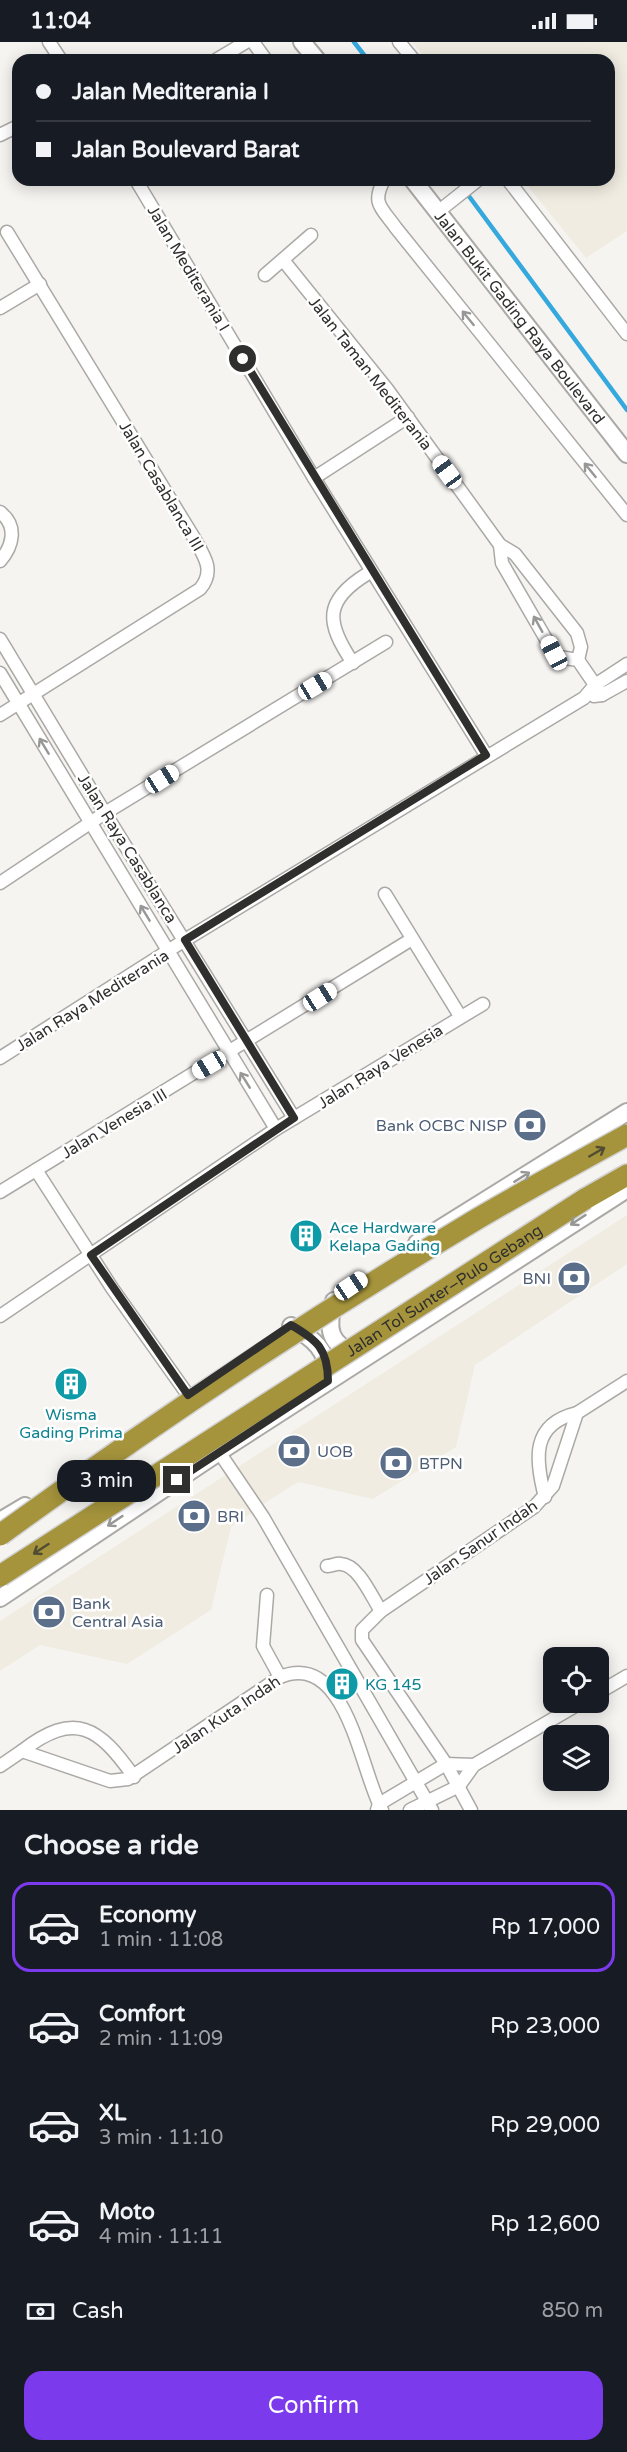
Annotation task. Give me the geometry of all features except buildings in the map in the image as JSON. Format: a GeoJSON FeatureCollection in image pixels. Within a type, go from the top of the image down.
{"type":"FeatureCollection","features":[{"type":"Feature","properties":{"kind":"highway"},"geometry":{"type":"LineString","coordinates":[[0,1535],[101,1462],[393,1270],[479,1218],[627,1135]]}},
{"type":"Feature","properties":{"kind":"highway","name":"Jalan Tol Sunter–Pulo Gebang"},"geometry":{"type":"LineString","coordinates":[[0,1576],[585,1199],[627,1175]]}},
{"type":"Feature","properties":{"kind":"main road"},"geometry":{"type":"LineString","coordinates":[[302,42],[312,54]]}},
{"type":"Feature","properties":{"kind":"main road","name":"Jalan Bukit Gading Raya Boulevard"},"geometry":{"type":"LineString","coordinates":[[418,186],[627,454]]}},
{"type":"Feature","properties":{"kind":"main road"},"geometry":{"type":"LineString","coordinates":[[0,1521],[63,1482],[335,1296],[627,1112]]}},
{"type":"Feature","properties":{"kind":"main road"},"geometry":{"type":"LineString","coordinates":[[0,1598],[219,1452],[627,1189]]}},
{"type":"Feature","properties":{"kind":"main road"},"geometry":{"type":"LineString","coordinates":[[335,1296],[329,1320],[330,1332],[345,1351],[365,1358]]}},
{"type":"Feature","properties":{"kind":"main road"},"geometry":{"type":"LineString","coordinates":[[291,1325],[309,1336],[322,1350],[328,1363],[328,1381]]}},
{"type":"Feature","properties":{"kind":"street"},"geometry":{"type":"LineString","coordinates":[[226,54],[246,42]]}},
{"type":"Feature","properties":{"kind":"street"},"geometry":{"type":"LineString","coordinates":[[399,42],[409,54]]}},
{"type":"Feature","properties":{"kind":"street","name":"Jalan Mediterania I"},"geometry":{"type":"LineString","coordinates":[[140,186],[314,478],[486,755]]}},
{"type":"Feature","properties":{"kind":"street"},"geometry":{"type":"LineString","coordinates":[[381,186],[376,194],[377,201],[396,228],[627,515]]}},
{"type":"Feature","properties":{"kind":"street"},"geometry":{"type":"LineString","coordinates":[[439,211],[470,186]]}},
{"type":"Feature","properties":{"kind":"street"},"geometry":{"type":"LineString","coordinates":[[513,186],[627,334]]}},
{"type":"Feature","properties":{"kind":"street","name":"Jalan Casablanca III"},"geometry":{"type":"LineString","coordinates":[[0,715],[200,589],[207,581],[209,570],[195,538],[7,232]]}},
{"type":"Feature","properties":{"kind":"street"},"geometry":{"type":"LineString","coordinates":[[265,275],[311,235]]}},
{"type":"Feature","properties":{"kind":"street","name":"Jalan Taman Mediterania"},"geometry":{"type":"LineString","coordinates":[[283,260],[408,417],[500,545],[515,554],[578,633],[581,646],[578,660],[559,657],[554,653],[502,563],[500,545]]}},
{"type":"Feature","properties":{"kind":"street"},"geometry":{"type":"LineString","coordinates":[[0,308],[40,284]]}},
{"type":"Feature","properties":{"kind":"street"},"geometry":{"type":"LineString","coordinates":[[314,478],[408,417]]}},
{"type":"Feature","properties":{"kind":"street"},"geometry":{"type":"LineString","coordinates":[[0,512],[12,527],[13,541],[0,561]]}},
{"type":"Feature","properties":{"kind":"street"},"geometry":{"type":"LineString","coordinates":[[353,663],[335,632],[332,615],[341,594],[367,574]]}},
{"type":"Feature","properties":{"kind":"street","name":"Jalan Raya Casablanca"},"geometry":{"type":"LineString","coordinates":[[0,639],[31,694],[294,1118]]}},
{"type":"Feature","properties":{"kind":"street"},"geometry":{"type":"LineString","coordinates":[[0,883],[105,813],[386,642]]}},
{"type":"Feature","properties":{"kind":"street"},"geometry":{"type":"LineString","coordinates":[[578,660],[599,690]]}},
{"type":"Feature","properties":{"kind":"street","name":"Jalan Raya Mediterania"},"geometry":{"type":"LineString","coordinates":[[599,690],[627,664]]}},
{"type":"Feature","properties":{"kind":"street","name":"Jalan Raya Casablanca"},"geometry":{"type":"LineString","coordinates":[[0,673],[276,1129]]}},
{"type":"Feature","properties":{"kind":"street","name":"Jalan Raya Mediterania"},"geometry":{"type":"LineString","coordinates":[[0,1058],[185,940],[486,755],[599,690],[627,681]]}},
{"type":"Feature","properties":{"kind":"street"},"geometry":{"type":"LineString","coordinates":[[385,894],[460,1016]]}},
{"type":"Feature","properties":{"kind":"street","name":"Jalan Venesia III"},"geometry":{"type":"LineString","coordinates":[[0,1192],[412,939]]}},
{"type":"Feature","properties":{"kind":"street","name":"Jalan Raya Venesia"},"geometry":{"type":"LineString","coordinates":[[0,1316],[92,1257],[276,1129],[483,1004]]}},
{"type":"Feature","properties":{"kind":"street"},"geometry":{"type":"LineString","coordinates":[[36,1170],[112,1288],[188,1395]]}},
{"type":"Feature","properties":{"kind":"street"},"geometry":{"type":"LineString","coordinates":[[545,1497],[538,1466],[542,1439],[555,1419],[577,1413],[627,1381]]}},
{"type":"Feature","properties":{"kind":"street","name":"Jalan Sanur Indah"},"geometry":{"type":"LineString","coordinates":[[446,1764],[362,1640],[362,1630],[367,1622],[381,1611],[534,1507],[545,1497],[553,1486],[577,1413]]}},
{"type":"Feature","properties":{"kind":"street"},"geometry":{"type":"LineString","coordinates":[[219,1452],[263,1517],[430,1806]]}},
{"type":"Feature","properties":{"kind":"street"},"geometry":{"type":"LineString","coordinates":[[327,1566],[342,1564],[349,1567],[381,1611]]}},
{"type":"Feature","properties":{"kind":"street"},"geometry":{"type":"LineString","coordinates":[[267,1595],[263,1646],[280,1677]]}},
{"type":"Feature","properties":{"kind":"street","name":"Jalan Kuta Indah"},"geometry":{"type":"LineString","coordinates":[[22,1750],[110,1781],[120,1781],[134,1776],[280,1677],[293,1671],[304,1672],[315,1676],[331,1689],[345,1713],[379,1808]]}},
{"type":"Feature","properties":{"kind":"street"},"geometry":{"type":"LineString","coordinates":[[609,1687],[627,1676]]}},
{"type":"Feature","properties":{"kind":"street"},"geometry":{"type":"LineString","coordinates":[[410,1810],[430,1806],[459,1786],[474,1765],[563,1713]]}},
{"type":"Feature","properties":{"kind":"street"},"geometry":{"type":"LineString","coordinates":[[0,1766],[47,1732],[60,1728],[83,1730],[112,1746],[134,1776]]}},
{"type":"Feature","properties":{"kind":"street"},"geometry":{"type":"LineString","coordinates":[[446,1764],[471,1810]]}},
{"type":"Feature","properties":{"kind":"street"},"geometry":{"type":"LineString","coordinates":[[379,1808],[416,1781],[446,1764],[474,1765]]}},
{"type":"Feature","properties":{"kind":"shaded area"},"geometry":{"type":"Polygon","coordinates":[[[412,42],[627,42],[627,231],[586,258],[528,186],[615,186],[615,54],[422,54],[412,42]]]}},
{"type":"Feature","properties":{"kind":"shaded area"},"geometry":{"type":"Polygon","coordinates":[[[627,1215],[627,1264],[475,1365],[456,1447],[373,1499],[298,1482],[268,1501],[231,1527],[211,1610],[127,1664],[40,1645],[0,1671],[0,1621],[627,1215]]]}},
{"type":"Feature","properties":{"kind":"waterway"},"geometry":{"type":"LineString","coordinates":[[354,42],[363,54]]}},
{"type":"Feature","properties":{"kind":"waterway"},"geometry":{"type":"LineString","coordinates":[[461,186],[627,410]]}},
{"type":"Feature","properties":{"kind":"place","name":"Bank OCBC NISP"},"geometry":{"type":"Point","coordinates":[530,1125]}},
{"type":"Feature","properties":{"kind":"place","name":"Ace Hardware Kelapa Gading"},"geometry":{"type":"Point","coordinates":[306,1236]}},
{"type":"Feature","properties":{"kind":"place","name":"BNI"},"geometry":{"type":"Point","coordinates":[574,1278]}},
{"type":"Feature","properties":{"kind":"place","name":"Wisma Gading Prima"},"geometry":{"type":"Point","coordinates":[71,1384]}},
{"type":"Feature","properties":{"kind":"place","name":"UOB"},"geometry":{"type":"Point","coordinates":[294,1451]}},
{"type":"Feature","properties":{"kind":"place","name":"BTPN"},"geometry":{"type":"Point","coordinates":[396,1463]}},
{"type":"Feature","properties":{"kind":"place","name":"BRI"},"geometry":{"type":"Point","coordinates":[194,1516]}},
{"type":"Feature","properties":{"kind":"place","name":"Bank Central Asia"},"geometry":{"type":"Point","coordinates":[49,1612]}},
{"type":"Feature","properties":{"kind":"place","name":"KG 145"},"geometry":{"type":"Point","coordinates":[342,1684]}},
{"type":"Feature","properties":{"kind":"route"},"geometry":{"type":"LineString","coordinates":[[177,1480],[328,1381],[326,1357],[309,1336],[291,1325],[188,1395],[91,1255],[294,1118],[185,940],[486,755],[243,359]]}}]}
